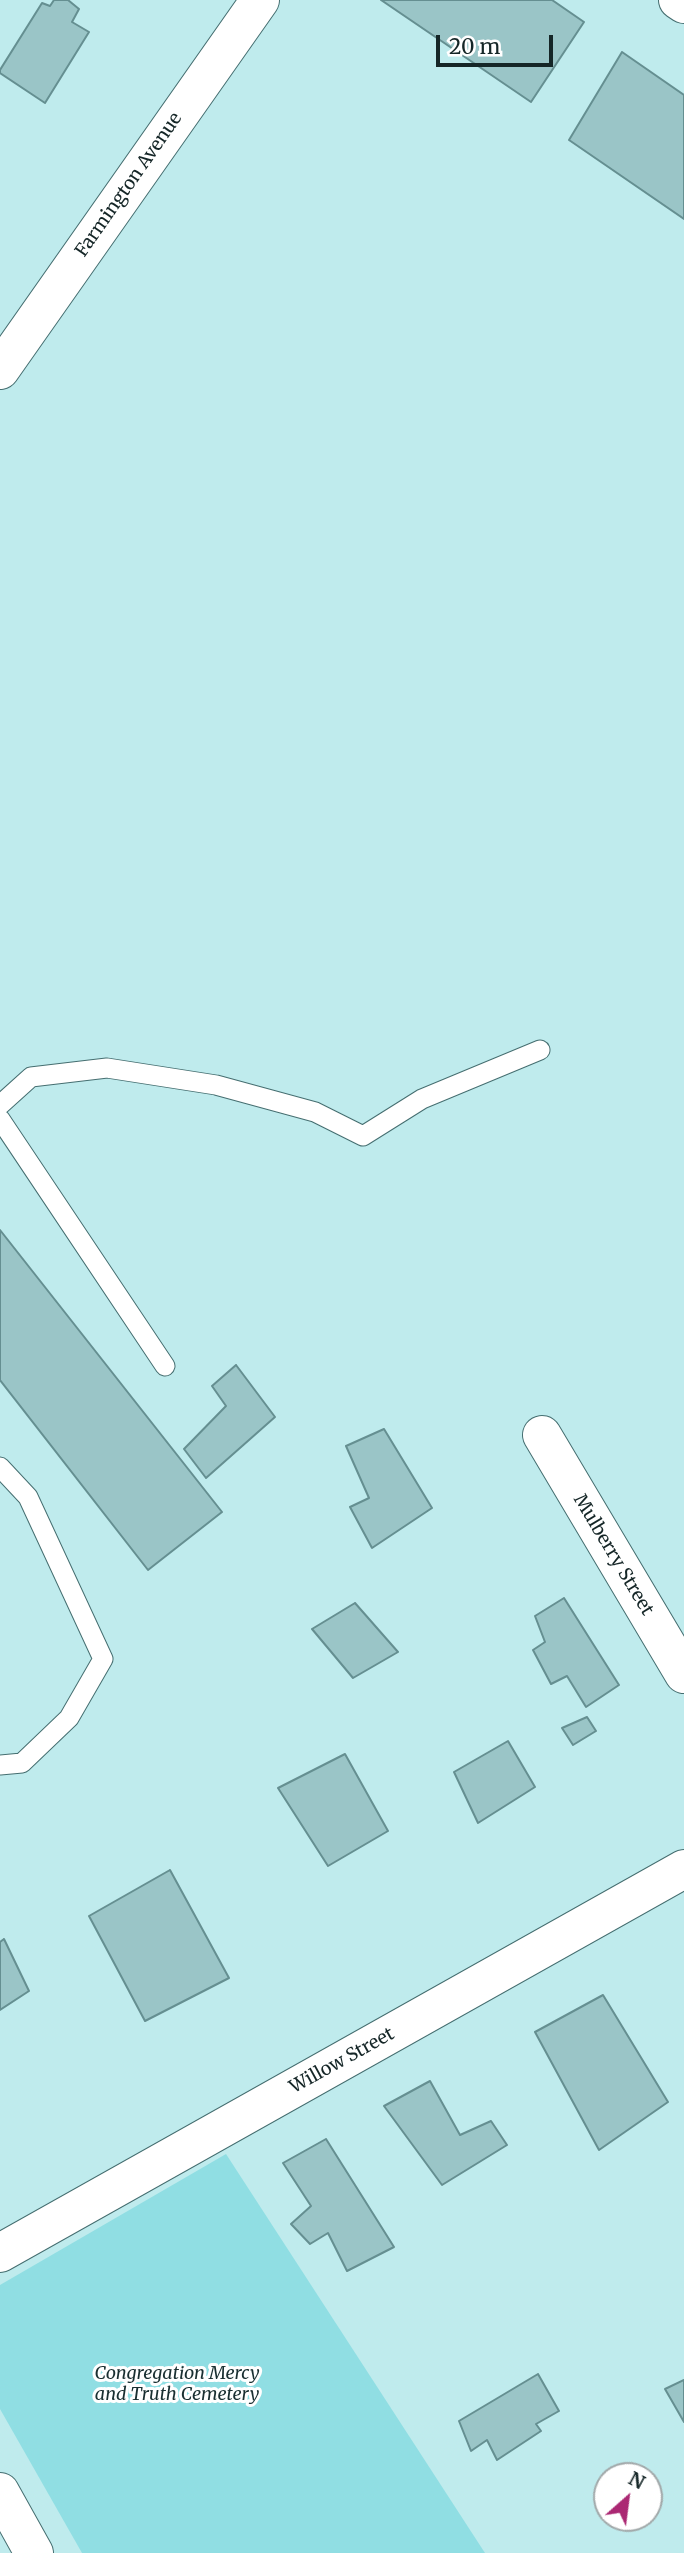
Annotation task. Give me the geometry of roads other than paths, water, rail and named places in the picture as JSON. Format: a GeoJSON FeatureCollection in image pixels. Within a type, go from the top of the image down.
{"type":"FeatureCollection","features":[{"type":"Feature","properties":{"kind":"street","name":"Farmington Avenue"},"geometry":{"type":"LineString","coordinates":[[0,370],[260,0]]}},
{"type":"Feature","properties":{"kind":"street"},"geometry":{"type":"LineString","coordinates":[[678,0],[684,4]]}},
{"type":"Feature","properties":{"kind":"street","name":"Mulberry Street"},"geometry":{"type":"LineString","coordinates":[[542,1435],[684,1674]]}},
{"type":"Feature","properties":{"kind":"street","name":"Willow Street"},"geometry":{"type":"LineString","coordinates":[[0,2253],[684,1868]]}},
{"type":"Feature","properties":{"kind":"street"},"geometry":{"type":"LineString","coordinates":[[0,2492],[34,2553]]}},
{"type":"Feature","properties":{"kind":"lane"},"geometry":{"type":"LineString","coordinates":[[0,1105],[31,1077],[107,1068],[216,1085],[315,1112],[363,1136],[422,1099],[540,1050]]}},
{"type":"Feature","properties":{"kind":"lane"},"geometry":{"type":"LineString","coordinates":[[0,1119],[165,1366]]}},
{"type":"Feature","properties":{"kind":"lane"},"geometry":{"type":"LineString","coordinates":[[0,1467],[28,1497],[103,1659],[68,1718],[22,1763],[0,1765]]}},
{"type":"Feature","properties":{"kind":"park label","name":"Congregation Mercy and Truth Cemetery"},"geometry":{"type":"Point","coordinates":[177,2384]}}]}
